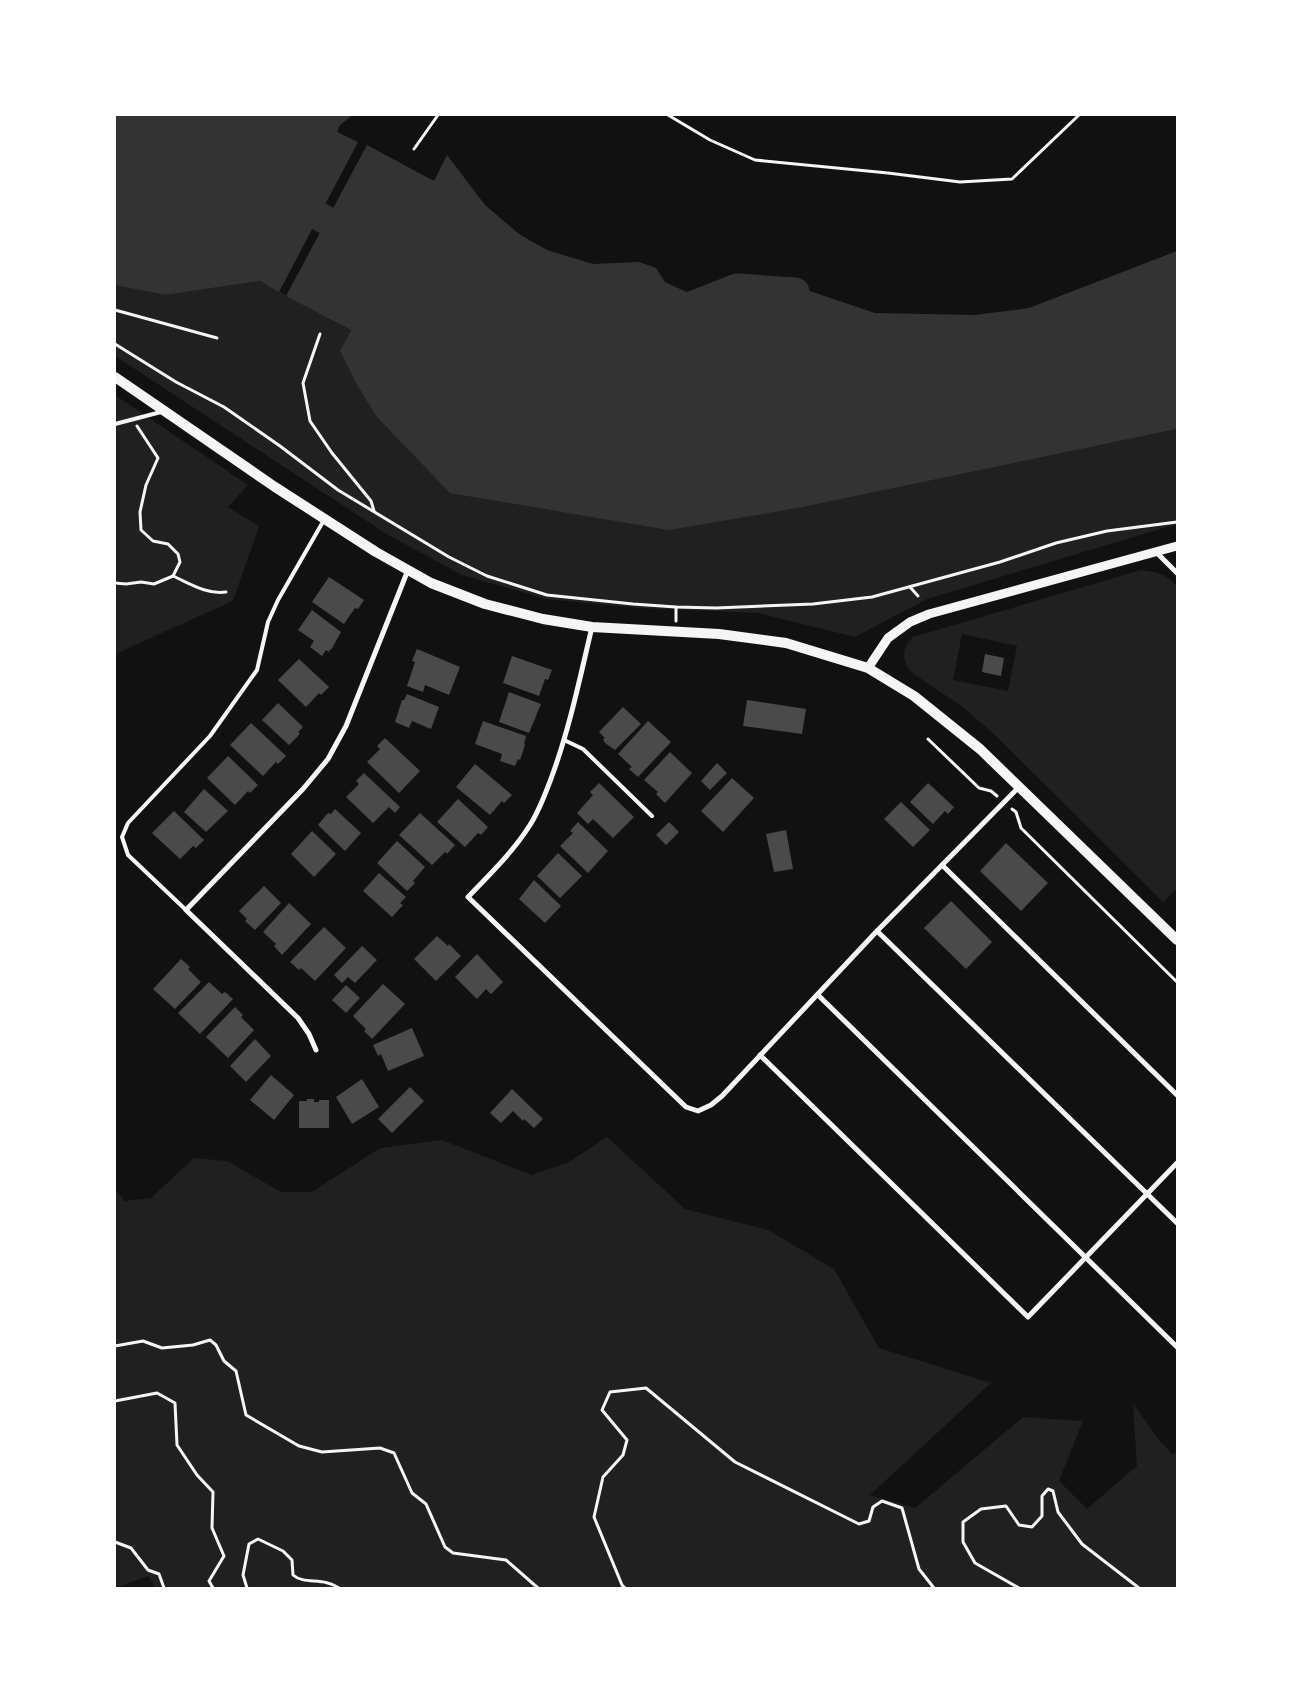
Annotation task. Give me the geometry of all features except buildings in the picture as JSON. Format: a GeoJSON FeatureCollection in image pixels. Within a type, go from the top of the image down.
{"type":"FeatureCollection","features":[{"type":"Feature","properties":{"kind":"main road"},"geometry":{"type":"LineString","coordinates":[[115,377],[324,519],[376,552],[431,583],[485,604],[543,619],[592,627],[719,634],[786,643],[868,668],[914,696],[980,749],[1177,940]]}},
{"type":"Feature","properties":{"kind":"street"},"geometry":{"type":"LineString","coordinates":[[868,668],[888,638],[910,622],[929,614],[1177,546]]}},
{"type":"Feature","properties":{"kind":"street"},"geometry":{"type":"LineString","coordinates":[[1156,552],[1177,573]]}},
{"type":"Feature","properties":{"kind":"street"},"geometry":{"type":"LineString","coordinates":[[316,1050],[309,1034],[298,1018],[186,910],[303,789],[328,758],[346,726],[408,570]]}},
{"type":"Feature","properties":{"kind":"street"},"geometry":{"type":"LineString","coordinates":[[592,627],[577,694],[564,740],[543,800],[516,846],[468,897],[686,1106],[698,1111],[711,1106],[722,1096],[877,931],[1019,787]]}},
{"type":"Feature","properties":{"kind":"street"},"geometry":{"type":"LineString","coordinates":[[942,865],[1177,1095]]}},
{"type":"Feature","properties":{"kind":"street"},"geometry":{"type":"LineString","coordinates":[[877,931],[1177,1223]]}},
{"type":"Feature","properties":{"kind":"street"},"geometry":{"type":"LineString","coordinates":[[818,995],[1177,1348]]}},
{"type":"Feature","properties":{"kind":"street"},"geometry":{"type":"LineString","coordinates":[[760,1055],[1028,1317],[1177,1163]]}},
{"type":"Feature","properties":{"kind":"lane"},"geometry":{"type":"LineString","coordinates":[[115,424],[164,411]]}},
{"type":"Feature","properties":{"kind":"lane"},"geometry":{"type":"LineString","coordinates":[[186,910],[128,855],[122,837],[128,823],[210,736],[256,670],[268,622],[278,600],[324,519]]}},
{"type":"Feature","properties":{"kind":"lane"},"geometry":{"type":"LineString","coordinates":[[564,740],[583,749],[652,816]]}},
{"type":"Feature","properties":{"kind":"path"},"geometry":{"type":"LineString","coordinates":[[414,149],[438,115]]}},
{"type":"Feature","properties":{"kind":"path"},"geometry":{"type":"LineString","coordinates":[[668,115],[710,140],[755,160],[960,182],[1012,179],[1079,115]]}},
{"type":"Feature","properties":{"kind":"path"},"geometry":{"type":"LineString","coordinates":[[115,310],[217,338]]}},
{"type":"Feature","properties":{"kind":"path"},"geometry":{"type":"LineString","coordinates":[[320,334],[303,383],[310,421],[332,453],[371,502],[374,512]]}},
{"type":"Feature","properties":{"kind":"path"},"geometry":{"type":"LineString","coordinates":[[115,344],[176,382],[224,407],[338,490],[450,557],[487,576],[547,595],[676,607],[761,607],[813,604],[872,597],[1000,562],[1056,543],[1098,533],[1177,522]]}},
{"type":"Feature","properties":{"kind":"path"},"geometry":{"type":"LineString","coordinates":[[115,583],[141,582],[154,584],[173,576],[180,562],[178,554],[168,544],[153,541],[141,530],[140,512],[146,486],[158,458],[133,419]]}},
{"type":"Feature","properties":{"kind":"path"},"geometry":{"type":"LineString","coordinates":[[173,576],[208,592],[226,592]]}},
{"type":"Feature","properties":{"kind":"path"},"geometry":{"type":"LineString","coordinates":[[910,587],[918,596]]}},
{"type":"Feature","properties":{"kind":"path"},"geometry":{"type":"LineString","coordinates":[[928,739],[979,788],[991,791]]}},
{"type":"Feature","properties":{"kind":"path"},"geometry":{"type":"LineString","coordinates":[[1016,812],[1021,828],[1177,982]]}},
{"type":"Feature","properties":{"kind":"path"},"geometry":{"type":"LineString","coordinates":[[115,1346],[143,1341],[162,1348],[193,1345],[210,1340],[216,1345],[224,1362],[236,1371],[246,1415],[299,1446],[322,1452],[380,1448],[394,1453],[412,1493],[426,1504],[445,1547],[453,1552],[506,1560],[538,1588]]}},
{"type":"Feature","properties":{"kind":"path"},"geometry":{"type":"LineString","coordinates":[[625,1588],[622,1585],[594,1517],[603,1477],[623,1455],[627,1440],[602,1410],[610,1392],[646,1388],[735,1462],[859,1524],[869,1521],[873,1507],[882,1501],[902,1508],[919,1569],[934,1588]]}},
{"type":"Feature","properties":{"kind":"path"},"geometry":{"type":"LineString","coordinates":[[115,1401],[157,1392],[175,1403],[177,1445],[197,1475],[213,1492],[212,1528],[224,1556],[209,1582],[213,1588]]}},
{"type":"Feature","properties":{"kind":"path"},"geometry":{"type":"LineString","coordinates":[[1019,1588],[975,1563],[963,1542],[963,1522],[981,1509],[1006,1506],[1019,1525],[1032,1527],[1042,1516],[1042,1496],[1048,1489],[1053,1491],[1058,1512],[1082,1544],[1139,1588]]}},
{"type":"Feature","properties":{"kind":"path"},"geometry":{"type":"LineString","coordinates":[[247,1588],[243,1575],[249,1544],[258,1539],[283,1551],[292,1560],[293,1575],[297,1579],[331,1582],[338,1588]]}},
{"type":"Feature","properties":{"kind":"path"},"geometry":{"type":"LineString","coordinates":[[115,1542],[130,1548],[148,1570],[159,1574],[164,1588]]}},
{"type":"Feature","properties":{"kind":"shaded area"},"geometry":{"type":"Polygon","coordinates":[[[115,115],[353,115],[340,125],[337,132],[358,142],[279,292],[260,281],[165,295],[115,285],[115,115]]]}},
{"type":"Feature","properties":{"kind":"shaded area"},"geometry":{"type":"Polygon","coordinates":[[[367,145],[434,181],[447,155],[485,205],[519,234],[547,250],[593,264],[639,262],[656,268],[665,282],[693,295],[795,286],[875,313],[974,315],[1029,308],[1177,251],[1177,429],[803,507],[669,530],[450,493],[376,416],[357,385],[340,351],[351,330],[286,296],[367,145]]]}},
{"type":"Feature","properties":{"kind":"shaded area"},"geometry":{"type":"Polygon","coordinates":[[[260,281],[351,330],[340,351],[357,385],[376,416],[803,507],[1177,429],[1177,524],[927,599],[855,637],[758,613],[639,608],[547,599],[462,575],[388,535],[115,356],[115,285],[165,295],[260,281]]]}},
{"type":"Feature","properties":{"kind":"shaded area"},"geometry":{"type":"Polygon","coordinates":[[[115,395],[248,485],[228,507],[259,526],[233,601],[115,654],[115,395]]]}},
{"type":"Feature","properties":{"kind":"shaded area"},"geometry":{"type":"Polygon","coordinates":[[[1141,570],[1161,574],[1177,586],[1177,888],[1163,902],[996,736],[964,708],[911,672],[904,654],[909,641],[913,637],[1141,570]],[[962,634],[953,680],[1008,691],[1017,646],[962,634]]]}},
{"type":"Feature","properties":{"kind":"shaded area"},"geometry":{"type":"Polygon","coordinates":[[[607,1137],[685,1209],[768,1230],[834,1269],[879,1348],[991,1383],[870,1495],[915,1508],[1023,1417],[1083,1421],[1059,1481],[1087,1509],[1137,1466],[1133,1403],[1159,1440],[1173,1455],[1177,1451],[1177,1588],[155,1588],[148,1576],[115,1588],[115,1189],[125,1201],[151,1198],[194,1158],[227,1161],[281,1192],[312,1192],[380,1148],[442,1140],[532,1175],[569,1162],[607,1137]]]}},
{"type":"Feature","properties":{"kind":"waterway"},"geometry":{"type":"LineString","coordinates":[[286,197],[360,240]]}},
{"type":"Feature","properties":{"kind":"waterway"},"geometry":{"type":"LineString","coordinates":[[691,306],[737,288],[795,292]]}}]}
